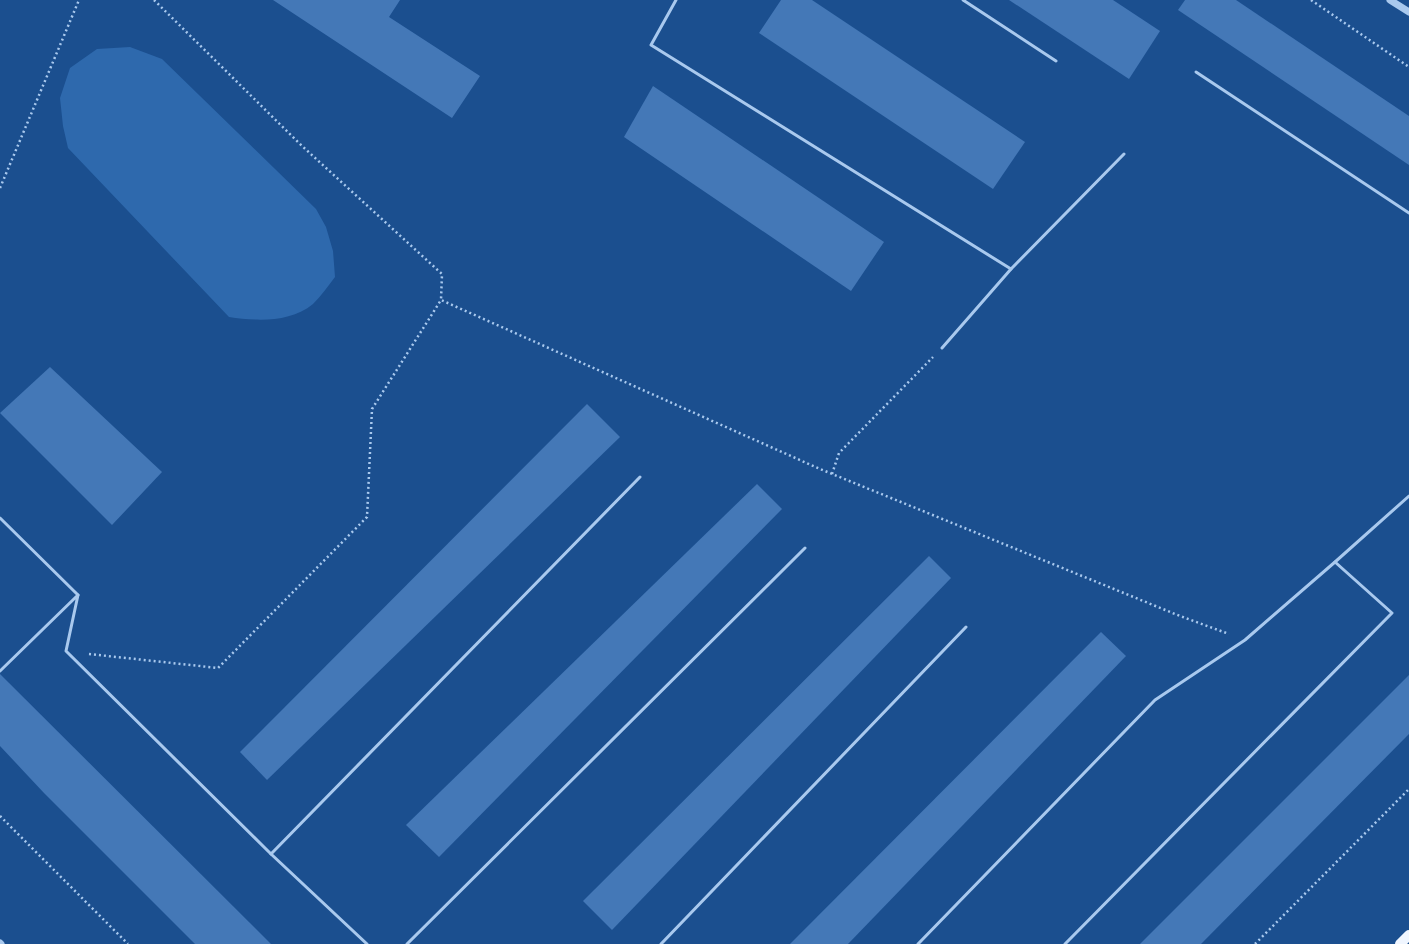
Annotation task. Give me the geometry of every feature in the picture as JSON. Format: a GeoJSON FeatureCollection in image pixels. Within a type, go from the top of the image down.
{"type":"FeatureCollection","features":[{"type":"Feature","properties":{"kind":"main road"},"geometry":{"type":"LineString","coordinates":[[1400,944],[1409,934]]}},
{"type":"Feature","properties":{"kind":"street"},"geometry":{"type":"LineString","coordinates":[[1390,0],[1409,12]]}},
{"type":"Feature","properties":{"kind":"lane"},"geometry":{"type":"LineString","coordinates":[[676,0],[651,45],[1012,269]]}},
{"type":"Feature","properties":{"kind":"lane"},"geometry":{"type":"LineString","coordinates":[[963,0],[1056,61]]}},
{"type":"Feature","properties":{"kind":"lane"},"geometry":{"type":"LineString","coordinates":[[1196,72],[1409,213]]}},
{"type":"Feature","properties":{"kind":"lane"},"geometry":{"type":"LineString","coordinates":[[942,348],[1012,269],[1124,154]]}},
{"type":"Feature","properties":{"kind":"lane"},"geometry":{"type":"LineString","coordinates":[[271,854],[640,477]]}},
{"type":"Feature","properties":{"kind":"lane"},"geometry":{"type":"LineString","coordinates":[[918,944],[1155,700],[1245,640],[1409,496]]}},
{"type":"Feature","properties":{"kind":"lane"},"geometry":{"type":"LineString","coordinates":[[0,518],[78,595]]}},
{"type":"Feature","properties":{"kind":"lane"},"geometry":{"type":"LineString","coordinates":[[407,944],[805,548]]}},
{"type":"Feature","properties":{"kind":"lane"},"geometry":{"type":"LineString","coordinates":[[1065,944],[1392,614],[1335,562]]}},
{"type":"Feature","properties":{"kind":"lane"},"geometry":{"type":"LineString","coordinates":[[78,595],[66,651],[271,854],[367,944]]}},
{"type":"Feature","properties":{"kind":"lane"},"geometry":{"type":"LineString","coordinates":[[0,670],[78,595]]}},
{"type":"Feature","properties":{"kind":"lane"},"geometry":{"type":"LineString","coordinates":[[661,944],[966,627]]}},
{"type":"Feature","properties":{"kind":"path"},"geometry":{"type":"LineString","coordinates":[[0,188],[79,0]]}},
{"type":"Feature","properties":{"kind":"path"},"geometry":{"type":"LineString","coordinates":[[154,0],[302,146],[442,274],[441,300]]}},
{"type":"Feature","properties":{"kind":"path"},"geometry":{"type":"LineString","coordinates":[[1311,0],[1409,67]]}},
{"type":"Feature","properties":{"kind":"path"},"geometry":{"type":"LineString","coordinates":[[832,474],[839,454],[942,348]]}},
{"type":"Feature","properties":{"kind":"path"},"geometry":{"type":"LineString","coordinates":[[1255,944],[1409,789]]}},
{"type":"Feature","properties":{"kind":"path"},"geometry":{"type":"LineString","coordinates":[[0,816],[128,944]]}},
{"type":"Feature","properties":{"kind":"shaded area"},"geometry":{"type":"Polygon","coordinates":[[[130,47],[162,59],[316,209],[326,227],[333,251],[335,277],[313,304],[294,315],[283,318],[261,320],[229,317],[68,148],[63,126],[60,98],[70,68],[97,49],[130,47]]]}},
{"type":"Feature","properties":{"kind":"building"},"geometry":{"type":"Polygon","coordinates":[[[273,0],[400,0],[389,17],[480,76],[452,118],[273,0]]]}},
{"type":"Feature","properties":{"kind":"building"},"geometry":{"type":"Polygon","coordinates":[[[781,0],[812,0],[1025,142],[993,189],[759,33],[781,0]]]}},
{"type":"Feature","properties":{"kind":"building"},"geometry":{"type":"Polygon","coordinates":[[[1009,0],[1113,0],[1160,31],[1129,79],[1009,0]]]}},
{"type":"Feature","properties":{"kind":"building"},"geometry":{"type":"Polygon","coordinates":[[[1185,0],[1236,0],[1409,116],[1409,165],[1178,10],[1185,0]]]}},
{"type":"Feature","properties":{"kind":"building"},"geometry":{"type":"Polygon","coordinates":[[[653,86],[884,242],[851,291],[624,137],[653,86]]]}},
{"type":"Feature","properties":{"kind":"building"},"geometry":{"type":"Polygon","coordinates":[[[50,367],[162,472],[112,525],[0,413],[50,367]]]}},
{"type":"Feature","properties":{"kind":"building"},"geometry":{"type":"Polygon","coordinates":[[[587,404],[620,437],[267,780],[240,752],[587,404]]]}},
{"type":"Feature","properties":{"kind":"building"},"geometry":{"type":"Polygon","coordinates":[[[757,484],[782,509],[439,857],[406,825],[757,484]]]}},
{"type":"Feature","properties":{"kind":"building"},"geometry":{"type":"Polygon","coordinates":[[[929,556],[951,578],[612,930],[583,901],[929,556]]]}},
{"type":"Feature","properties":{"kind":"building"},"geometry":{"type":"Polygon","coordinates":[[[1101,632],[1126,656],[848,944],[790,944],[1101,632]]]}},
{"type":"Feature","properties":{"kind":"building"},"geometry":{"type":"Polygon","coordinates":[[[0,674],[271,944],[195,944],[44,793],[0,746],[0,674]]]}},
{"type":"Feature","properties":{"kind":"building"},"geometry":{"type":"Polygon","coordinates":[[[1409,675],[1409,734],[1201,944],[1140,944],[1409,675]]]}}]}
